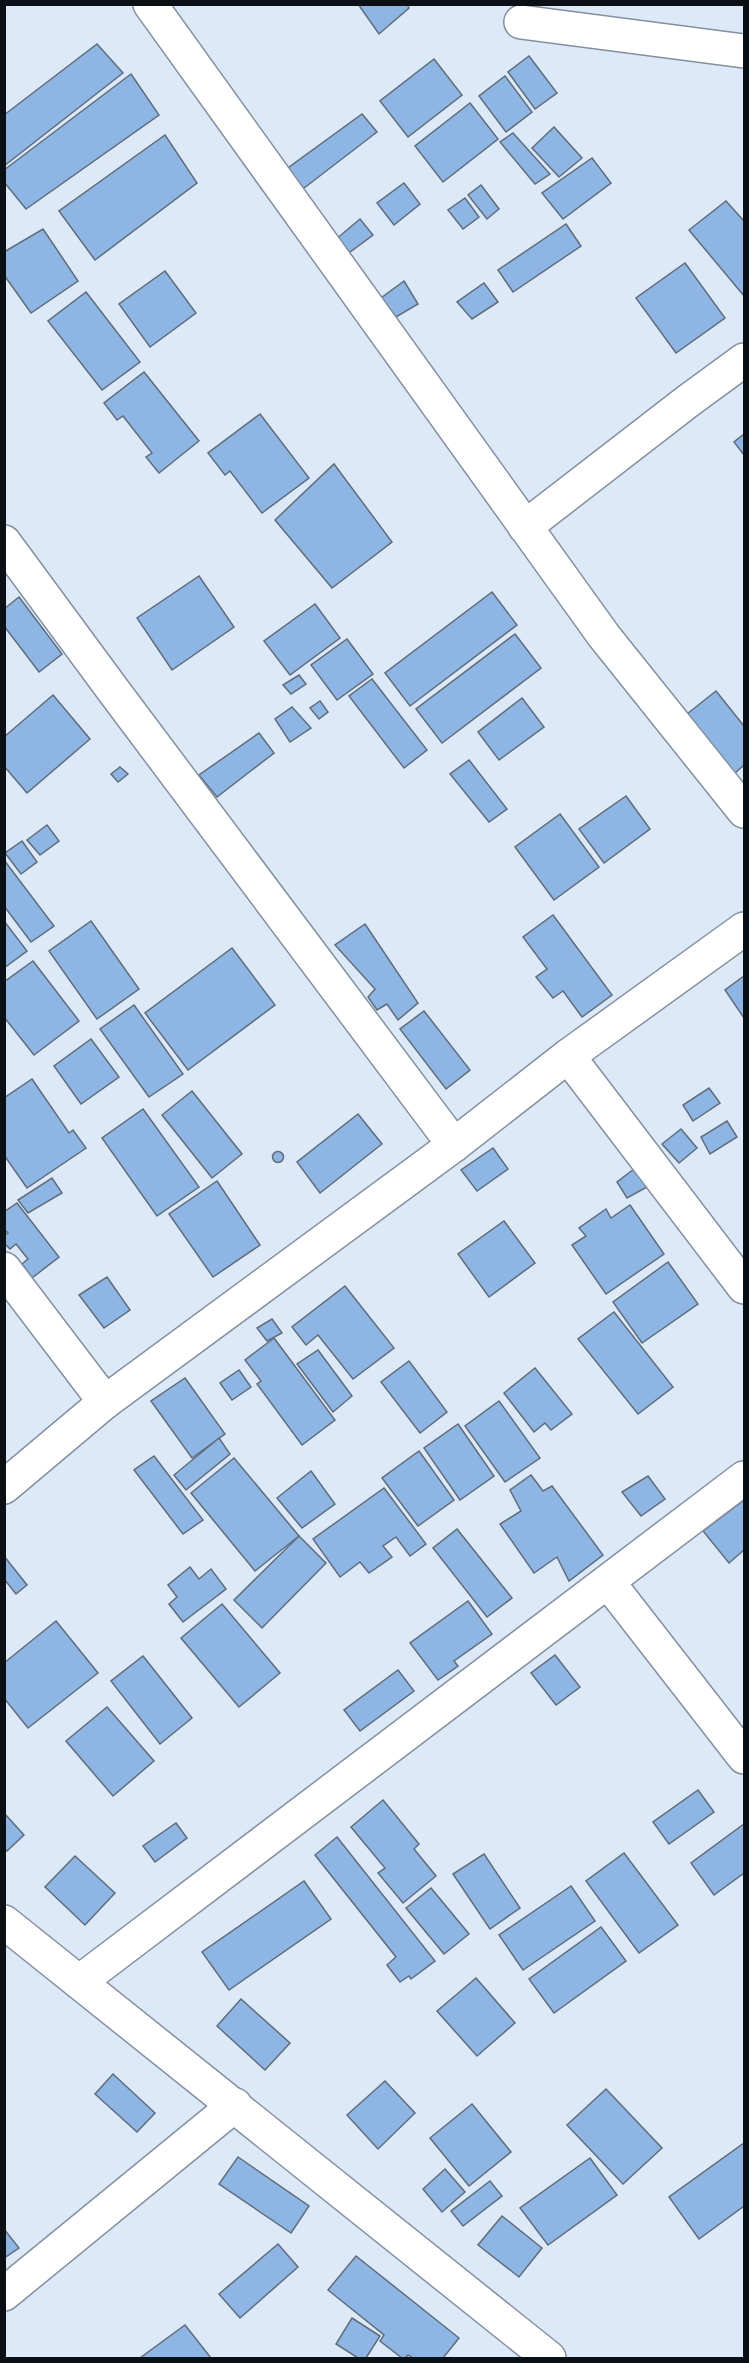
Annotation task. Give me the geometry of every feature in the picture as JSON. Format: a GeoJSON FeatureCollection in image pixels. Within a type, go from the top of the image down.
{"type":"FeatureCollection","features":[{"type":"Feature","properties":{"kind":"street"},"geometry":{"type":"LineString","coordinates":[[150,4],[604,636],[744,812]]}},
{"type":"Feature","properties":{"kind":"street"},"geometry":{"type":"LineString","coordinates":[[521,22],[744,51]]}},
{"type":"Feature","properties":{"kind":"street"},"geometry":{"type":"LineString","coordinates":[[525,527],[744,360]]}},
{"type":"Feature","properties":{"kind":"street"},"geometry":{"type":"LineString","coordinates":[[4,542],[454,1145]]}},
{"type":"Feature","properties":{"kind":"street"},"geometry":{"type":"LineString","coordinates":[[4,1487],[105,1402],[454,1145],[568,1056],[744,929]]}},
{"type":"Feature","properties":{"kind":"street"},"geometry":{"type":"LineString","coordinates":[[568,1056],[744,1287]]}},
{"type":"Feature","properties":{"kind":"street"},"geometry":{"type":"LineString","coordinates":[[4,1269],[105,1402]]}},
{"type":"Feature","properties":{"kind":"street"},"geometry":{"type":"LineString","coordinates":[[79,1982],[744,1478]]}},
{"type":"Feature","properties":{"kind":"street"},"geometry":{"type":"LineString","coordinates":[[608,1582],[744,1756]]}},
{"type":"Feature","properties":{"kind":"street"},"geometry":{"type":"LineString","coordinates":[[4,1922],[549,2358]]}},
{"type":"Feature","properties":{"kind":"street"},"geometry":{"type":"LineString","coordinates":[[4,2294],[235,2105]]}},
{"type":"Feature","properties":{"kind":"building"},"geometry":{"type":"Polygon","coordinates":[[[358,4],[407,4],[409,8],[379,34],[358,4]]]}},
{"type":"Feature","properties":{"kind":"building"},"geometry":{"type":"Polygon","coordinates":[[[97,44],[123,73],[4,166],[4,115],[97,44]]]}},
{"type":"Feature","properties":{"kind":"building"},"geometry":{"type":"Polygon","coordinates":[[[529,56],[557,93],[535,109],[508,72],[529,56]]]}},
{"type":"Feature","properties":{"kind":"building"},"geometry":{"type":"Polygon","coordinates":[[[434,59],[462,95],[408,137],[380,101],[434,59]]]}},
{"type":"Feature","properties":{"kind":"building"},"geometry":{"type":"Polygon","coordinates":[[[131,74],[159,115],[26,209],[4,182],[4,170],[131,74]]]}},
{"type":"Feature","properties":{"kind":"building"},"geometry":{"type":"Polygon","coordinates":[[[505,76],[532,112],[506,132],[479,96],[505,76]]]}},
{"type":"Feature","properties":{"kind":"building"},"geometry":{"type":"Polygon","coordinates":[[[470,103],[498,139],[443,182],[415,146],[470,103]]]}},
{"type":"Feature","properties":{"kind":"building"},"geometry":{"type":"Polygon","coordinates":[[[362,114],[377,132],[295,195],[281,173],[362,114]]]}},
{"type":"Feature","properties":{"kind":"building"},"geometry":{"type":"Polygon","coordinates":[[[554,127],[582,158],[559,177],[532,148],[554,127]]]}},
{"type":"Feature","properties":{"kind":"building"},"geometry":{"type":"Polygon","coordinates":[[[513,133],[550,174],[535,184],[500,142],[513,133]]]}},
{"type":"Feature","properties":{"kind":"building"},"geometry":{"type":"Polygon","coordinates":[[[165,135],[197,183],[95,260],[59,211],[165,135]]]}},
{"type":"Feature","properties":{"kind":"building"},"geometry":{"type":"Polygon","coordinates":[[[592,158],[611,183],[563,219],[542,193],[592,158]]]}},
{"type":"Feature","properties":{"kind":"building"},"geometry":{"type":"Polygon","coordinates":[[[404,183],[420,204],[394,225],[377,203],[404,183]]]}},
{"type":"Feature","properties":{"kind":"building"},"geometry":{"type":"Polygon","coordinates":[[[481,185],[499,209],[487,219],[468,195],[481,185]]]}},
{"type":"Feature","properties":{"kind":"building"},"geometry":{"type":"Polygon","coordinates":[[[465,198],[479,217],[463,229],[448,210],[465,198]]]}},
{"type":"Feature","properties":{"kind":"building"},"geometry":{"type":"Polygon","coordinates":[[[726,201],[744,221],[744,296],[689,230],[726,201]]]}},
{"type":"Feature","properties":{"kind":"building"},"geometry":{"type":"Polygon","coordinates":[[[360,219],[373,235],[346,255],[335,240],[360,219]]]}},
{"type":"Feature","properties":{"kind":"building"},"geometry":{"type":"Polygon","coordinates":[[[566,224],[581,246],[513,292],[498,270],[566,224]]]}},
{"type":"Feature","properties":{"kind":"building"},"geometry":{"type":"Polygon","coordinates":[[[43,229],[78,281],[31,313],[4,275],[4,252],[43,229]]]}},
{"type":"Feature","properties":{"kind":"building"},"geometry":{"type":"Polygon","coordinates":[[[685,263],[725,318],[676,353],[636,298],[685,263]]]}},
{"type":"Feature","properties":{"kind":"building"},"geometry":{"type":"Polygon","coordinates":[[[165,271],[196,313],[150,347],[119,304],[165,271]]]}},
{"type":"Feature","properties":{"kind":"building"},"geometry":{"type":"Polygon","coordinates":[[[404,281],[418,304],[396,317],[381,298],[404,281]]]}},
{"type":"Feature","properties":{"kind":"building"},"geometry":{"type":"Polygon","coordinates":[[[484,283],[498,302],[472,319],[457,302],[484,283]]]}},
{"type":"Feature","properties":{"kind":"building"},"geometry":{"type":"Polygon","coordinates":[[[86,292],[140,362],[102,390],[48,321],[86,292]]]}},
{"type":"Feature","properties":{"kind":"building"},"geometry":{"type":"Polygon","coordinates":[[[144,372],[199,441],[159,473],[146,457],[152,453],[123,416],[117,420],[104,403],[144,372]]]}},
{"type":"Feature","properties":{"kind":"building"},"geometry":{"type":"Polygon","coordinates":[[[260,414],[309,478],[262,513],[230,471],[225,475],[208,453],[260,414]]]}},
{"type":"Feature","properties":{"kind":"building"},"geometry":{"type":"Polygon","coordinates":[[[744,434],[744,455],[734,442],[744,434]]]}},
{"type":"Feature","properties":{"kind":"building"},"geometry":{"type":"Polygon","coordinates":[[[334,464],[392,542],[332,588],[275,520],[334,464]]]}},
{"type":"Feature","properties":{"kind":"building"},"geometry":{"type":"Polygon","coordinates":[[[199,576],[234,627],[172,670],[137,618],[199,576]]]}},
{"type":"Feature","properties":{"kind":"building"},"geometry":{"type":"Polygon","coordinates":[[[492,592],[517,625],[410,706],[385,673],[492,592]]]}},
{"type":"Feature","properties":{"kind":"building"},"geometry":{"type":"Polygon","coordinates":[[[19,597],[62,654],[39,672],[4,626],[4,609],[19,597]]]}},
{"type":"Feature","properties":{"kind":"building"},"geometry":{"type":"Polygon","coordinates":[[[315,604],[340,638],[290,675],[264,641],[315,604]]]}},
{"type":"Feature","properties":{"kind":"building"},"geometry":{"type":"Polygon","coordinates":[[[515,634],[541,668],[442,743],[416,709],[515,634]]]}},
{"type":"Feature","properties":{"kind":"building"},"geometry":{"type":"Polygon","coordinates":[[[347,639],[373,674],[337,700],[311,665],[347,639]]]}},
{"type":"Feature","properties":{"kind":"building"},"geometry":{"type":"Polygon","coordinates":[[[299,675],[306,684],[291,694],[283,685],[299,675]]]}},
{"type":"Feature","properties":{"kind":"building"},"geometry":{"type":"Polygon","coordinates":[[[372,679],[427,750],[404,768],[349,696],[372,679]]]}},
{"type":"Feature","properties":{"kind":"building"},"geometry":{"type":"Polygon","coordinates":[[[716,691],[744,726],[744,765],[734,774],[687,714],[716,691]]]}},
{"type":"Feature","properties":{"kind":"building"},"geometry":{"type":"Polygon","coordinates":[[[53,695],[90,739],[27,793],[4,766],[4,737],[53,695]]]}},
{"type":"Feature","properties":{"kind":"building"},"geometry":{"type":"Polygon","coordinates":[[[522,698],[544,727],[499,760],[478,732],[522,698]]]}},
{"type":"Feature","properties":{"kind":"building"},"geometry":{"type":"Polygon","coordinates":[[[320,701],[328,712],[319,719],[310,708],[320,701]]]}},
{"type":"Feature","properties":{"kind":"building"},"geometry":{"type":"Polygon","coordinates":[[[292,707],[311,728],[290,742],[275,719],[292,707]]]}},
{"type":"Feature","properties":{"kind":"building"},"geometry":{"type":"Polygon","coordinates":[[[259,733],[274,753],[217,797],[199,775],[259,733]]]}},
{"type":"Feature","properties":{"kind":"building"},"geometry":{"type":"Polygon","coordinates":[[[469,760],[507,809],[489,822],[450,774],[469,760]]]}},
{"type":"Feature","properties":{"kind":"building"},"geometry":{"type":"Polygon","coordinates":[[[120,767],[128,774],[118,782],[111,774],[120,767]]]}},
{"type":"Feature","properties":{"kind":"building"},"geometry":{"type":"Polygon","coordinates":[[[626,796],[650,829],[604,863],[579,829],[626,796]]]}},
{"type":"Feature","properties":{"kind":"building"},"geometry":{"type":"Polygon","coordinates":[[[560,814],[599,867],[554,900],[515,847],[560,814]]]}},
{"type":"Feature","properties":{"kind":"building"},"geometry":{"type":"Polygon","coordinates":[[[47,825],[59,841],[40,855],[27,840],[47,825]]]}},
{"type":"Feature","properties":{"kind":"building"},"geometry":{"type":"Polygon","coordinates":[[[22,841],[37,862],[21,874],[5,853],[22,841]]]}},
{"type":"Feature","properties":{"kind":"building"},"geometry":{"type":"Polygon","coordinates":[[[4,860],[54,926],[31,942],[4,906],[4,860]]]}},
{"type":"Feature","properties":{"kind":"building"},"geometry":{"type":"Polygon","coordinates":[[[553,915],[612,995],[582,1017],[563,991],[553,998],[536,977],[547,969],[523,937],[553,915]]]}},
{"type":"Feature","properties":{"kind":"building"},"geometry":{"type":"Polygon","coordinates":[[[4,921],[27,951],[4,968],[4,921]]]}},
{"type":"Feature","properties":{"kind":"building"},"geometry":{"type":"Polygon","coordinates":[[[91,921],[139,989],[97,1019],[49,951],[91,921]]]}},
{"type":"Feature","properties":{"kind":"building"},"geometry":{"type":"Polygon","coordinates":[[[365,924],[418,1003],[398,1020],[387,1004],[377,1010],[368,997],[375,989],[335,945],[365,924]]]}},
{"type":"Feature","properties":{"kind":"building"},"geometry":{"type":"Polygon","coordinates":[[[232,948],[275,1005],[188,1070],[145,1013],[232,948]]]}},
{"type":"Feature","properties":{"kind":"building"},"geometry":{"type":"Polygon","coordinates":[[[33,961],[79,1021],[34,1055],[4,1017],[4,982],[33,961]]]}},
{"type":"Feature","properties":{"kind":"building"},"geometry":{"type":"Polygon","coordinates":[[[744,976],[744,1018],[725,990],[744,976]]]}},
{"type":"Feature","properties":{"kind":"building"},"geometry":{"type":"Polygon","coordinates":[[[134,1005],[183,1074],[149,1097],[100,1029],[134,1005]]]}},
{"type":"Feature","properties":{"kind":"building"},"geometry":{"type":"Polygon","coordinates":[[[424,1011],[470,1070],[446,1089],[400,1029],[424,1011]]]}},
{"type":"Feature","properties":{"kind":"building"},"geometry":{"type":"Polygon","coordinates":[[[91,1039],[119,1077],[81,1104],[54,1066],[91,1039]]]}},
{"type":"Feature","properties":{"kind":"building"},"geometry":{"type":"Polygon","coordinates":[[[32,1079],[69,1133],[73,1130],[86,1148],[27,1188],[4,1155],[4,1098],[32,1079]]]}},
{"type":"Feature","properties":{"kind":"building"},"geometry":{"type":"Polygon","coordinates":[[[709,1088],[720,1103],[693,1121],[683,1105],[709,1088]]]}},
{"type":"Feature","properties":{"kind":"building"},"geometry":{"type":"Polygon","coordinates":[[[192,1091],[242,1154],[212,1178],[162,1115],[192,1091]]]}},
{"type":"Feature","properties":{"kind":"building"},"geometry":{"type":"Polygon","coordinates":[[[143,1109],[199,1187],[157,1216],[102,1138],[143,1109]]]}},
{"type":"Feature","properties":{"kind":"building"},"geometry":{"type":"Polygon","coordinates":[[[358,1114],[382,1144],[320,1193],[297,1162],[358,1114]]]}},
{"type":"Feature","properties":{"kind":"building"},"geometry":{"type":"Polygon","coordinates":[[[727,1121],[737,1137],[710,1154],[701,1137],[727,1121]]]}},
{"type":"Feature","properties":{"kind":"building"},"geometry":{"type":"Polygon","coordinates":[[[681,1129],[697,1148],[679,1163],[662,1144],[681,1129]]]}},
{"type":"Feature","properties":{"kind":"building"},"geometry":{"type":"Polygon","coordinates":[[[493,1148],[508,1169],[477,1191],[461,1170],[493,1148]]]}},
{"type":"Feature","properties":{"kind":"building"},"geometry":{"type":"Polygon","coordinates":[[[278,1151],[284,1157],[278,1163],[272,1157],[278,1151]]]}},
{"type":"Feature","properties":{"kind":"building"},"geometry":{"type":"Polygon","coordinates":[[[634,1169],[647,1187],[627,1198],[617,1182],[634,1169]]]}},
{"type":"Feature","properties":{"kind":"building"},"geometry":{"type":"Polygon","coordinates":[[[52,1178],[62,1193],[28,1213],[18,1200],[52,1178]]]}},
{"type":"Feature","properties":{"kind":"building"},"geometry":{"type":"Polygon","coordinates":[[[217,1181],[260,1245],[213,1277],[169,1214],[217,1181]]]}},
{"type":"Feature","properties":{"kind":"building"},"geometry":{"type":"Polygon","coordinates":[[[17,1203],[59,1257],[32,1278],[22,1264],[28,1259],[16,1244],[10,1249],[4,1243],[4,1236],[8,1233],[4,1229],[4,1212],[17,1203]]]}},
{"type":"Feature","properties":{"kind":"building"},"geometry":{"type":"Polygon","coordinates":[[[630,1205],[664,1254],[606,1294],[572,1245],[586,1236],[579,1228],[606,1209],[611,1218],[630,1205]]]}},
{"type":"Feature","properties":{"kind":"building"},"geometry":{"type":"Polygon","coordinates":[[[504,1221],[535,1263],[489,1297],[458,1254],[504,1221]]]}},
{"type":"Feature","properties":{"kind":"building"},"geometry":{"type":"Polygon","coordinates":[[[668,1262],[698,1304],[642,1343],[613,1302],[668,1262]]]}},
{"type":"Feature","properties":{"kind":"building"},"geometry":{"type":"Polygon","coordinates":[[[107,1277],[130,1310],[104,1328],[79,1295],[107,1277]]]}},
{"type":"Feature","properties":{"kind":"building"},"geometry":{"type":"Polygon","coordinates":[[[345,1286],[394,1348],[353,1379],[318,1335],[306,1345],[292,1327],[345,1286]]]}},
{"type":"Feature","properties":{"kind":"building"},"geometry":{"type":"Polygon","coordinates":[[[614,1312],[673,1387],[638,1414],[578,1339],[614,1312]]]}},
{"type":"Feature","properties":{"kind":"building"},"geometry":{"type":"Polygon","coordinates":[[[272,1319],[282,1333],[267,1341],[257,1328],[272,1319]]]}},
{"type":"Feature","properties":{"kind":"building"},"geometry":{"type":"Polygon","coordinates":[[[274,1338],[335,1420],[302,1445],[257,1384],[261,1381],[245,1360],[274,1338]]]}},
{"type":"Feature","properties":{"kind":"building"},"geometry":{"type":"Polygon","coordinates":[[[318,1350],[352,1396],[333,1412],[297,1364],[318,1350]]]}},
{"type":"Feature","properties":{"kind":"building"},"geometry":{"type":"Polygon","coordinates":[[[409,1361],[447,1412],[420,1433],[381,1382],[409,1361]]]}},
{"type":"Feature","properties":{"kind":"building"},"geometry":{"type":"Polygon","coordinates":[[[535,1368],[572,1414],[551,1430],[545,1423],[534,1432],[504,1393],[535,1368]]]}},
{"type":"Feature","properties":{"kind":"building"},"geometry":{"type":"Polygon","coordinates":[[[239,1370],[251,1387],[232,1400],[220,1383],[239,1370]]]}},
{"type":"Feature","properties":{"kind":"building"},"geometry":{"type":"Polygon","coordinates":[[[185,1378],[225,1434],[192,1458],[151,1401],[185,1378]]]}},
{"type":"Feature","properties":{"kind":"building"},"geometry":{"type":"Polygon","coordinates":[[[499,1401],[540,1458],[505,1482],[465,1426],[499,1401]]]}},
{"type":"Feature","properties":{"kind":"building"},"geometry":{"type":"Polygon","coordinates":[[[458,1424],[494,1476],[460,1500],[424,1448],[458,1424]]]}},
{"type":"Feature","properties":{"kind":"building"},"geometry":{"type":"Polygon","coordinates":[[[219,1438],[230,1454],[186,1490],[174,1475],[219,1438]]]}},
{"type":"Feature","properties":{"kind":"building"},"geometry":{"type":"Polygon","coordinates":[[[419,1451],[454,1500],[418,1526],[382,1478],[419,1451]]]}},
{"type":"Feature","properties":{"kind":"building"},"geometry":{"type":"Polygon","coordinates":[[[154,1456],[203,1520],[183,1534],[134,1470],[154,1456]]]}},
{"type":"Feature","properties":{"kind":"building"},"geometry":{"type":"Polygon","coordinates":[[[234,1458],[299,1536],[255,1571],[191,1493],[234,1458]]]}},
{"type":"Feature","properties":{"kind":"building"},"geometry":{"type":"Polygon","coordinates":[[[311,1471],[335,1504],[302,1528],[277,1498],[311,1471]]]}},
{"type":"Feature","properties":{"kind":"building"},"geometry":{"type":"Polygon","coordinates":[[[531,1475],[543,1491],[552,1486],[603,1555],[569,1581],[557,1557],[534,1573],[500,1524],[521,1511],[510,1490],[531,1475]]]}},
{"type":"Feature","properties":{"kind":"building"},"geometry":{"type":"Polygon","coordinates":[[[648,1476],[665,1499],[641,1516],[622,1492],[648,1476]]]}},
{"type":"Feature","properties":{"kind":"building"},"geometry":{"type":"Polygon","coordinates":[[[384,1488],[426,1544],[410,1556],[396,1537],[383,1546],[392,1557],[369,1573],[360,1562],[340,1577],[313,1539],[384,1488]]]}},
{"type":"Feature","properties":{"kind":"building"},"geometry":{"type":"Polygon","coordinates":[[[744,1500],[744,1550],[729,1563],[703,1531],[744,1500]]]}},
{"type":"Feature","properties":{"kind":"building"},"geometry":{"type":"Polygon","coordinates":[[[457,1529],[512,1598],[487,1617],[433,1548],[457,1529]]]}},
{"type":"Feature","properties":{"kind":"building"},"geometry":{"type":"Polygon","coordinates":[[[299,1536],[326,1563],[262,1628],[234,1600],[299,1536]]]}},
{"type":"Feature","properties":{"kind":"building"},"geometry":{"type":"Polygon","coordinates":[[[4,1556],[27,1585],[16,1594],[4,1579],[4,1556]]]}},
{"type":"Feature","properties":{"kind":"building"},"geometry":{"type":"Polygon","coordinates":[[[190,1567],[199,1579],[211,1569],[226,1589],[183,1622],[169,1604],[177,1597],[168,1585],[190,1567]]]}},
{"type":"Feature","properties":{"kind":"building"},"geometry":{"type":"Polygon","coordinates":[[[468,1601],[492,1634],[454,1661],[458,1666],[438,1680],[410,1643],[468,1601]]]}},
{"type":"Feature","properties":{"kind":"building"},"geometry":{"type":"Polygon","coordinates":[[[222,1604],[280,1673],[239,1707],[181,1638],[222,1604]]]}},
{"type":"Feature","properties":{"kind":"building"},"geometry":{"type":"Polygon","coordinates":[[[56,1621],[98,1673],[28,1728],[4,1698],[4,1663],[56,1621]]]}},
{"type":"Feature","properties":{"kind":"building"},"geometry":{"type":"Polygon","coordinates":[[[555,1655],[580,1687],[556,1705],[531,1673],[555,1655]]]}},
{"type":"Feature","properties":{"kind":"building"},"geometry":{"type":"Polygon","coordinates":[[[143,1656],[192,1718],[160,1744],[111,1681],[143,1656]]]}},
{"type":"Feature","properties":{"kind":"building"},"geometry":{"type":"Polygon","coordinates":[[[398,1670],[414,1691],[360,1731],[344,1710],[398,1670]]]}},
{"type":"Feature","properties":{"kind":"building"},"geometry":{"type":"Polygon","coordinates":[[[107,1707],[154,1761],[113,1796],[66,1741],[107,1707]]]}},
{"type":"Feature","properties":{"kind":"building"},"geometry":{"type":"Polygon","coordinates":[[[698,1790],[714,1812],[669,1844],[653,1822],[698,1790]]]}},
{"type":"Feature","properties":{"kind":"building"},"geometry":{"type":"Polygon","coordinates":[[[383,1800],[419,1844],[414,1849],[436,1876],[403,1903],[378,1873],[385,1868],[351,1827],[383,1800]]]}},
{"type":"Feature","properties":{"kind":"building"},"geometry":{"type":"Polygon","coordinates":[[[4,1813],[24,1835],[7,1851],[4,1848],[4,1813]]]}},
{"type":"Feature","properties":{"kind":"building"},"geometry":{"type":"Polygon","coordinates":[[[176,1823],[187,1838],[155,1862],[143,1846],[176,1823]]]}},
{"type":"Feature","properties":{"kind":"building"},"geometry":{"type":"Polygon","coordinates":[[[744,1824],[744,1873],[714,1895],[691,1863],[744,1824]]]}},
{"type":"Feature","properties":{"kind":"building"},"geometry":{"type":"Polygon","coordinates":[[[337,1837],[435,1961],[411,1979],[409,1976],[400,1982],[387,1965],[396,1957],[315,1855],[337,1837]]]}},
{"type":"Feature","properties":{"kind":"building"},"geometry":{"type":"Polygon","coordinates":[[[624,1853],[678,1925],[639,1953],[586,1881],[624,1853]]]}},
{"type":"Feature","properties":{"kind":"building"},"geometry":{"type":"Polygon","coordinates":[[[484,1854],[520,1908],[490,1929],[453,1874],[484,1854]]]}},
{"type":"Feature","properties":{"kind":"building"},"geometry":{"type":"Polygon","coordinates":[[[75,1856],[115,1893],[85,1925],[45,1887],[75,1856]]]}},
{"type":"Feature","properties":{"kind":"building"},"geometry":{"type":"Polygon","coordinates":[[[304,1881],[331,1919],[229,1990],[202,1952],[304,1881]]]}},
{"type":"Feature","properties":{"kind":"building"},"geometry":{"type":"Polygon","coordinates":[[[571,1886],[595,1921],[523,1970],[499,1935],[571,1886]]]}},
{"type":"Feature","properties":{"kind":"building"},"geometry":{"type":"Polygon","coordinates":[[[431,1888],[469,1934],[444,1954],[406,1908],[431,1888]]]}},
{"type":"Feature","properties":{"kind":"building"},"geometry":{"type":"Polygon","coordinates":[[[601,1927],[626,1961],[554,2013],[529,1979],[601,1927]]]}},
{"type":"Feature","properties":{"kind":"building"},"geometry":{"type":"Polygon","coordinates":[[[476,1978],[515,2023],[477,2056],[437,2011],[476,1978]]]}},
{"type":"Feature","properties":{"kind":"building"},"geometry":{"type":"Polygon","coordinates":[[[241,1999],[290,2043],[265,2070],[217,2026],[241,1999]]]}},
{"type":"Feature","properties":{"kind":"building"},"geometry":{"type":"Polygon","coordinates":[[[113,2074],[155,2113],[137,2132],[95,2094],[113,2074]]]}},
{"type":"Feature","properties":{"kind":"building"},"geometry":{"type":"Polygon","coordinates":[[[385,2081],[415,2113],[378,2149],[347,2115],[385,2081]]]}},
{"type":"Feature","properties":{"kind":"building"},"geometry":{"type":"Polygon","coordinates":[[[606,2089],[662,2148],[623,2184],[567,2125],[606,2089]]]}},
{"type":"Feature","properties":{"kind":"building"},"geometry":{"type":"Polygon","coordinates":[[[472,2104],[511,2152],[469,2186],[430,2138],[472,2104]]]}},
{"type":"Feature","properties":{"kind":"building"},"geometry":{"type":"Polygon","coordinates":[[[744,2143],[744,2206],[699,2239],[669,2197],[744,2143]]]}},
{"type":"Feature","properties":{"kind":"building"},"geometry":{"type":"Polygon","coordinates":[[[238,2157],[309,2206],[291,2233],[219,2184],[238,2157]]]}},
{"type":"Feature","properties":{"kind":"building"},"geometry":{"type":"Polygon","coordinates":[[[590,2158],[617,2195],[548,2245],[520,2208],[590,2158]]]}},
{"type":"Feature","properties":{"kind":"building"},"geometry":{"type":"Polygon","coordinates":[[[445,2169],[465,2192],[442,2212],[423,2189],[445,2169]]]}},
{"type":"Feature","properties":{"kind":"building"},"geometry":{"type":"Polygon","coordinates":[[[490,2181],[502,2196],[463,2226],[451,2211],[490,2181]]]}},
{"type":"Feature","properties":{"kind":"building"},"geometry":{"type":"Polygon","coordinates":[[[502,2216],[542,2248],[519,2277],[478,2245],[502,2216]]]}},
{"type":"Feature","properties":{"kind":"building"},"geometry":{"type":"Polygon","coordinates":[[[4,2229],[19,2248],[4,2258],[4,2229]]]}},
{"type":"Feature","properties":{"kind":"building"},"geometry":{"type":"Polygon","coordinates":[[[278,2244],[298,2267],[240,2318],[219,2294],[278,2244]]]}},
{"type":"Feature","properties":{"kind":"building"},"geometry":{"type":"Polygon","coordinates":[[[356,2256],[459,2338],[443,2358],[413,2358],[408,2355],[402,2358],[380,2341],[384,2335],[328,2290],[356,2256]]]}},
{"type":"Feature","properties":{"kind":"building"},"geometry":{"type":"Polygon","coordinates":[[[352,2318],[380,2336],[366,2358],[358,2358],[336,2344],[352,2318]]]}},
{"type":"Feature","properties":{"kind":"building"},"geometry":{"type":"Polygon","coordinates":[[[185,2325],[211,2358],[140,2358],[185,2325]]]}}]}
